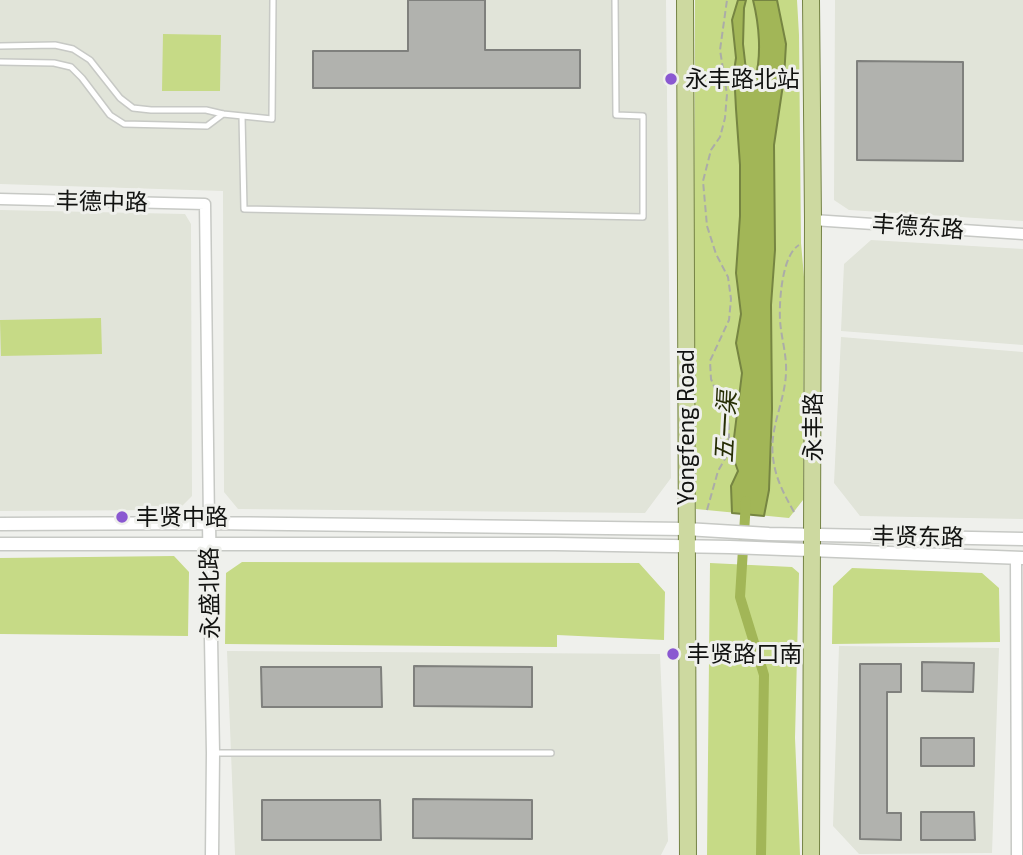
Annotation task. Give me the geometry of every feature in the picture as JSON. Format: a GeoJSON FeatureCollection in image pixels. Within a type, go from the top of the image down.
{"type":"FeatureCollection","features":[{"type":"Feature","properties":{"kind":"main road","name":"Yongfeng Road"},"geometry":{"type":"LineString","coordinates":[[685,0],[688,855]]}},
{"type":"Feature","properties":{"kind":"main road","name":"永丰路"},"geometry":{"type":"LineString","coordinates":[[811,0],[811,855]]}},
{"type":"Feature","properties":{"kind":"street","name":"丰德中路"},"geometry":{"type":"LineString","coordinates":[[0,199],[205,204]]}},
{"type":"Feature","properties":{"kind":"street","name":"永盛北路"},"geometry":{"type":"LineString","coordinates":[[205,204],[213,752],[212,855]]}},
{"type":"Feature","properties":{"kind":"street","name":"丰德东路"},"geometry":{"type":"LineString","coordinates":[[813,220],[1023,234]]}},
{"type":"Feature","properties":{"kind":"street"},"geometry":{"type":"LineString","coordinates":[[0,524],[209,523],[686,529],[769,534],[813,543]]}},
{"type":"Feature","properties":{"kind":"street","name":"丰贤东路"},"geometry":{"type":"LineString","coordinates":[[813,543],[1023,539]]}},
{"type":"Feature","properties":{"kind":"street"},"geometry":{"type":"LineString","coordinates":[[0,544],[541,544],[770,549],[813,543]]}},
{"type":"Feature","properties":{"kind":"street","name":"丰贤东路"},"geometry":{"type":"LineString","coordinates":[[813,543],[1019,558]]}},
{"type":"Feature","properties":{"kind":"street"},"geometry":{"type":"LineString","coordinates":[[1017,855],[1019,558]]}},
{"type":"Feature","properties":{"kind":"lane"},"geometry":{"type":"LineString","coordinates":[[0,46],[55,46],[73,49],[90,60],[120,98],[133,108],[206,110],[272,118],[273,0]]}},
{"type":"Feature","properties":{"kind":"lane"},"geometry":{"type":"LineString","coordinates":[[242,116],[244,209],[643,217],[643,116],[616,115],[615,0]]}},
{"type":"Feature","properties":{"kind":"lane"},"geometry":{"type":"LineString","coordinates":[[0,62],[54,62],[71,67],[110,115],[124,124],[206,126],[223,114]]}},
{"type":"Feature","properties":{"kind":"lane"},"geometry":{"type":"LineString","coordinates":[[213,752],[551,753]]}},
{"type":"Feature","properties":{"kind":"path"},"geometry":{"type":"LineString","coordinates":[[707,510],[718,471],[726,457],[729,436],[728,412],[711,379],[710,361],[729,320],[731,299],[727,277],[707,226],[703,198],[703,181],[711,150],[720,137],[725,118],[727,94],[720,50],[727,0]]}},
{"type":"Feature","properties":{"kind":"path"},"geometry":{"type":"LineString","coordinates":[[794,512],[779,484],[772,455],[786,372],[780,320],[781,288],[794,248],[802,243]]}},
{"type":"Feature","properties":{"kind":"shaded area"},"geometry":{"type":"Polygon","coordinates":[[[0,0],[666,0],[671,478],[645,513],[238,509],[224,492],[223,191],[0,184],[0,0]]]}},
{"type":"Feature","properties":{"kind":"shaded area"},"geometry":{"type":"Polygon","coordinates":[[[695,0],[797,0],[801,243],[804,277],[803,500],[789,518],[696,509],[693,482],[695,0]]]}},
{"type":"Feature","properties":{"kind":"shaded area","name":"五一渠"},"geometry":{"type":"Polygon","coordinates":[[[738,0],[746,0],[743,44],[747,79],[755,79],[759,50],[753,0],[777,0],[786,44],[774,145],[772,409],[769,490],[764,516],[732,513],[731,486],[738,471],[732,454],[742,373],[736,343],[741,314],[736,273],[740,165],[732,20],[738,0]]]}},
{"type":"Feature","properties":{"kind":"shaded area"},"geometry":{"type":"Polygon","coordinates":[[[835,0],[1023,0],[1023,221],[849,210],[834,200],[835,0]]]}},
{"type":"Feature","properties":{"kind":"shaded area"},"geometry":{"type":"Polygon","coordinates":[[[163,34],[221,35],[220,91],[162,91],[163,34]]]}},
{"type":"Feature","properties":{"kind":"shaded area"},"geometry":{"type":"Polygon","coordinates":[[[0,210],[185,214],[191,224],[192,496],[178,510],[0,511],[0,210]]]}},
{"type":"Feature","properties":{"kind":"shaded area"},"geometry":{"type":"Polygon","coordinates":[[[871,240],[1023,249],[1023,345],[841,331],[844,264],[871,240]]]}},
{"type":"Feature","properties":{"kind":"shaded area"},"geometry":{"type":"Polygon","coordinates":[[[101,318],[102,354],[1,356],[0,320],[101,318]]]}},
{"type":"Feature","properties":{"kind":"shaded area"},"geometry":{"type":"Polygon","coordinates":[[[841,337],[1023,352],[1023,519],[860,516],[834,483],[841,337]]]}},
{"type":"Feature","properties":{"kind":"shaded area"},"geometry":{"type":"Polygon","coordinates":[[[174,556],[189,572],[188,636],[0,634],[0,558],[174,556]]]}},
{"type":"Feature","properties":{"kind":"shaded area"},"geometry":{"type":"Polygon","coordinates":[[[242,562],[639,563],[665,592],[664,640],[557,635],[557,647],[225,644],[226,573],[242,562]]]}},
{"type":"Feature","properties":{"kind":"shaded area"},"geometry":{"type":"Polygon","coordinates":[[[710,563],[792,567],[799,573],[795,738],[800,855],[707,855],[710,563]]]}},
{"type":"Feature","properties":{"kind":"shaded area"},"geometry":{"type":"Polygon","coordinates":[[[852,568],[982,573],[999,588],[1000,642],[832,644],[833,586],[852,568]]]}},
{"type":"Feature","properties":{"kind":"shaded area"},"geometry":{"type":"Polygon","coordinates":[[[839,646],[999,648],[992,853],[859,854],[833,826],[839,646]]]}},
{"type":"Feature","properties":{"kind":"shaded area"},"geometry":{"type":"Polygon","coordinates":[[[227,651],[660,654],[668,841],[661,855],[235,855],[227,651]]]}},
{"type":"Feature","properties":{"kind":"building"},"geometry":{"type":"Polygon","coordinates":[[[408,0],[485,0],[485,50],[580,50],[580,88],[313,88],[313,51],[408,51],[408,0]]]}},
{"type":"Feature","properties":{"kind":"building"},"geometry":{"type":"Polygon","coordinates":[[[857,61],[963,62],[963,161],[857,160],[857,61]]]}},
{"type":"Feature","properties":{"kind":"building"},"geometry":{"type":"Polygon","coordinates":[[[922,662],[974,663],[973,692],[922,691],[922,662]]]}},
{"type":"Feature","properties":{"kind":"building"},"geometry":{"type":"Polygon","coordinates":[[[860,664],[901,664],[901,692],[887,692],[887,813],[901,813],[901,840],[860,839],[860,664]]]}},
{"type":"Feature","properties":{"kind":"building"},"geometry":{"type":"Polygon","coordinates":[[[414,666],[532,667],[532,707],[414,706],[414,666]]]}},
{"type":"Feature","properties":{"kind":"building"},"geometry":{"type":"Polygon","coordinates":[[[261,667],[381,667],[382,707],[262,707],[261,667]]]}},
{"type":"Feature","properties":{"kind":"building"},"geometry":{"type":"Polygon","coordinates":[[[921,738],[974,738],[974,766],[921,766],[921,738]]]}},
{"type":"Feature","properties":{"kind":"building"},"geometry":{"type":"Polygon","coordinates":[[[413,799],[532,800],[532,839],[413,838],[413,799]]]}},
{"type":"Feature","properties":{"kind":"building"},"geometry":{"type":"Polygon","coordinates":[[[262,800],[380,800],[381,840],[262,840],[262,800]]]}},
{"type":"Feature","properties":{"kind":"building"},"geometry":{"type":"Polygon","coordinates":[[[921,812],[974,812],[975,840],[921,840],[921,812]]]}},
{"type":"Feature","properties":{"kind":"waterway","name":"五一渠"},"geometry":{"type":"LineString","coordinates":[[746,501],[740,597],[764,675],[761,855]]}},
{"type":"Feature","properties":{"kind":"place","name":"永丰路北站"},"geometry":{"type":"Point","coordinates":[671,79]}},
{"type":"Feature","properties":{"kind":"place","name":"丰贤中路"},"geometry":{"type":"Point","coordinates":[122,517]}},
{"type":"Feature","properties":{"kind":"place","name":"丰贤路口南"},"geometry":{"type":"Point","coordinates":[673,654]}}]}
